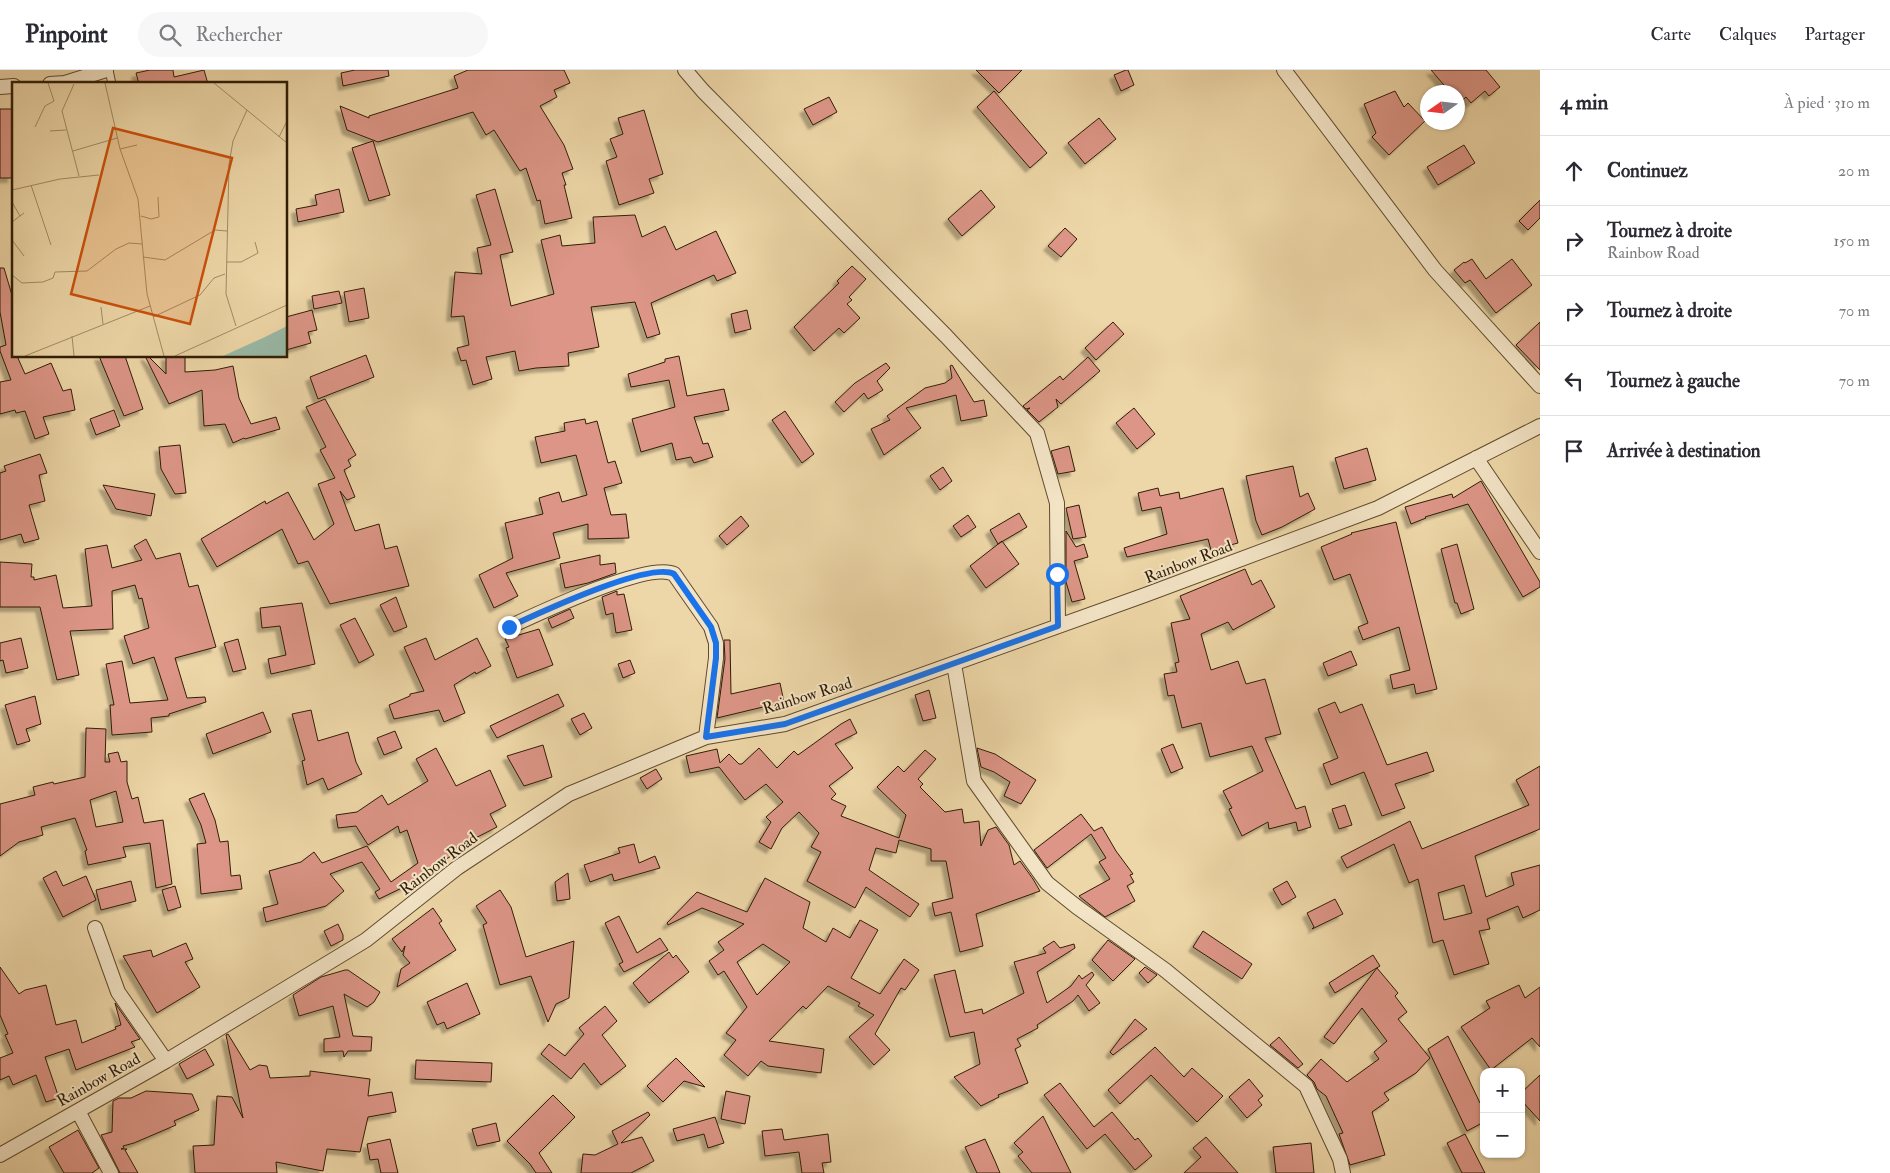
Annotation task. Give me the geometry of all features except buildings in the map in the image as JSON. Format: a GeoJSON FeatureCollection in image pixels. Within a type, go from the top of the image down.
{"type":"FeatureCollection","features":[{"type":"Feature","properties":{"kind":"street"},"geometry":{"type":"LineString","coordinates":[[68,82],[108,70]]}},
{"type":"Feature","properties":{"kind":"street"},"geometry":{"type":"LineString","coordinates":[[685,70],[703,91],[946,336],[1037,433],[1057,503],[1058,626]]}},
{"type":"Feature","properties":{"kind":"street"},"geometry":{"type":"LineString","coordinates":[[1284,70],[1435,270],[1540,386]]}},
{"type":"Feature","properties":{"kind":"street","name":"Rainbow Road"},"geometry":{"type":"LineString","coordinates":[[0,1154],[166,1061],[366,940],[457,868],[569,794],[706,737],[785,724],[1378,508],[1540,426]]}},
{"type":"Feature","properties":{"kind":"street"},"geometry":{"type":"LineString","coordinates":[[1476,458],[1540,552]]}},
{"type":"Feature","properties":{"kind":"street"},"geometry":{"type":"LineString","coordinates":[[509,627],[575,596],[629,579],[668,571],[674,574],[711,627],[716,643],[716,658],[706,737]]}},
{"type":"Feature","properties":{"kind":"street"},"geometry":{"type":"LineString","coordinates":[[954,664],[974,781],[1047,882],[1076,907],[1165,970],[1306,1086],[1340,1158],[1343,1173]]}},
{"type":"Feature","properties":{"kind":"street"},"geometry":{"type":"LineString","coordinates":[[95,928],[118,992],[166,1061]]}},
{"type":"Feature","properties":{"kind":"street"},"geometry":{"type":"LineString","coordinates":[[78,1110],[111,1173]]}},
{"type":"Feature","properties":{"kind":"route"},"geometry":{"type":"LineString","coordinates":[[509,627],[575,596],[629,579],[668,571],[674,574],[711,627],[716,643],[716,658],[706,737],[785,724],[1058,626],[1057,574]]}}]}
